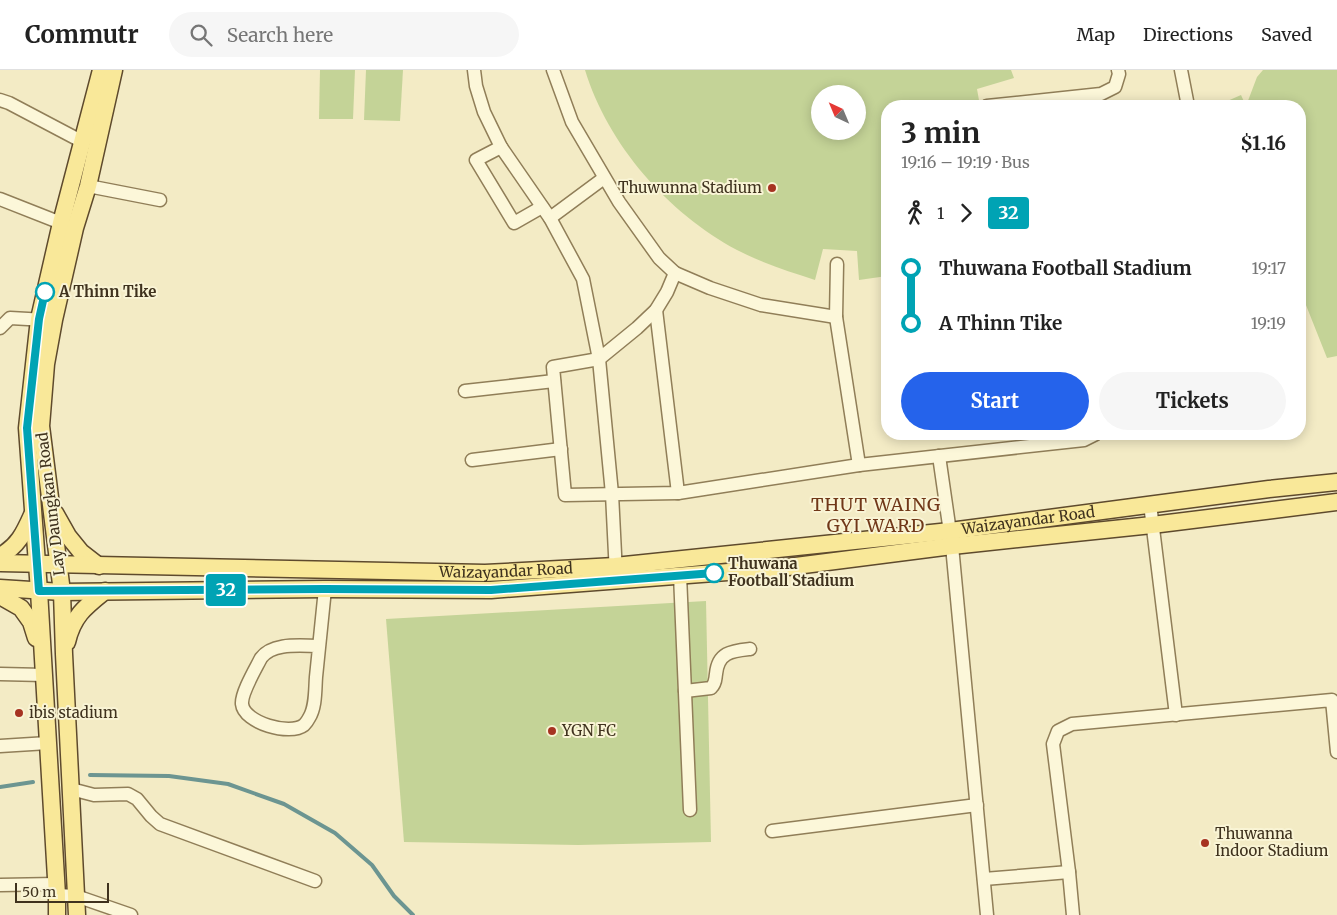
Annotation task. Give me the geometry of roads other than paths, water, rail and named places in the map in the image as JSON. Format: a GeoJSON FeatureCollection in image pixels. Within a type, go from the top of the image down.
{"type":"FeatureCollection","features":[{"type":"Feature","properties":{"kind":"main road","name":"Lay Daungkan Road"},"geometry":{"type":"LineString","coordinates":[[76,915],[62,592],[41,426],[46,364],[46,320],[75,228],[83,142],[101,70]]}},
{"type":"Feature","properties":{"kind":"main road","name":"Lay Daungkan Road"},"geometry":{"type":"LineString","coordinates":[[57,915],[39,591],[27,428],[61,223],[80,184],[114,70]]}},
{"type":"Feature","properties":{"kind":"main road","name":"Waizayandar Road"},"geometry":{"type":"LineString","coordinates":[[0,563],[680,575],[780,568],[1150,504],[1337,482]]}},
{"type":"Feature","properties":{"kind":"main road"},"geometry":{"type":"LineString","coordinates":[[1196,498],[1198,519]]}},
{"type":"Feature","properties":{"kind":"main road","name":"Waizayandar Road"},"geometry":{"type":"LineString","coordinates":[[0,588],[62,592],[325,589],[491,590],[616,573],[951,538],[1152,525],[1337,502]]}},
{"type":"Feature","properties":{"kind":"main road"},"geometry":{"type":"LineString","coordinates":[[52,508],[68,536],[81,552],[99,566]]}},
{"type":"Feature","properties":{"kind":"main road"},"geometry":{"type":"LineString","coordinates":[[0,556],[16,544],[33,513]]}},
{"type":"Feature","properties":{"kind":"main road"},"geometry":{"type":"LineString","coordinates":[[64,654],[70,628],[82,610],[105,591]]}},
{"type":"Feature","properties":{"kind":"main road"},"geometry":{"type":"LineString","coordinates":[[0,596],[21,608],[31,622],[43,669]]}},
{"type":"Feature","properties":{"kind":"street"},"geometry":{"type":"LineString","coordinates":[[474,70],[476,86],[484,112],[501,147],[550,218],[583,279],[599,359],[612,494],[616,573]]}},
{"type":"Feature","properties":{"kind":"street"},"geometry":{"type":"LineString","coordinates":[[553,70],[572,122],[604,178],[659,258],[675,274],[761,305],[836,316]]}},
{"type":"Feature","properties":{"kind":"street"},"geometry":{"type":"LineString","coordinates":[[1044,100],[1101,94],[1115,87],[1119,74],[1118,70]]}},
{"type":"Feature","properties":{"kind":"street"},"geometry":{"type":"LineString","coordinates":[[1181,70],[1187,100]]}},
{"type":"Feature","properties":{"kind":"street"},"geometry":{"type":"LineString","coordinates":[[0,100],[10,103],[83,142]]}},
{"type":"Feature","properties":{"kind":"street"},"geometry":{"type":"LineString","coordinates":[[501,147],[476,160],[514,223],[542,207]]}},
{"type":"Feature","properties":{"kind":"street"},"geometry":{"type":"LineString","coordinates":[[550,218],[604,178]]}},
{"type":"Feature","properties":{"kind":"street"},"geometry":{"type":"LineString","coordinates":[[80,184],[160,200]]}},
{"type":"Feature","properties":{"kind":"street"},"geometry":{"type":"LineString","coordinates":[[0,200],[61,223]]}},
{"type":"Feature","properties":{"kind":"street"},"geometry":{"type":"LineString","coordinates":[[837,264],[836,316],[859,466]]}},
{"type":"Feature","properties":{"kind":"street"},"geometry":{"type":"LineString","coordinates":[[675,274],[656,310],[599,359],[553,367],[565,495],[678,493],[859,466],[1084,440]]}},
{"type":"Feature","properties":{"kind":"street"},"geometry":{"type":"LineString","coordinates":[[656,310],[678,493]]}},
{"type":"Feature","properties":{"kind":"street"},"geometry":{"type":"LineString","coordinates":[[0,328],[10,318],[46,320]]}},
{"type":"Feature","properties":{"kind":"street"},"geometry":{"type":"LineString","coordinates":[[465,391],[554,381]]}},
{"type":"Feature","properties":{"kind":"street"},"geometry":{"type":"LineString","coordinates":[[472,460],[561,449]]}},
{"type":"Feature","properties":{"kind":"street"},"geometry":{"type":"LineString","coordinates":[[939,456],[951,538],[987,915]]}},
{"type":"Feature","properties":{"kind":"street"},"geometry":{"type":"LineString","coordinates":[[1150,504],[1176,715]]}},
{"type":"Feature","properties":{"kind":"street"},"geometry":{"type":"LineString","coordinates":[[680,575],[690,810]]}},
{"type":"Feature","properties":{"kind":"street"},"geometry":{"type":"LineString","coordinates":[[319,646],[289,646],[275,648],[264,653],[242,696],[242,707],[246,713],[256,721],[278,728],[290,729],[304,725],[310,716],[313,709],[325,589]]}},
{"type":"Feature","properties":{"kind":"street"},"geometry":{"type":"LineString","coordinates":[[685,691],[711,688],[716,683],[717,664],[723,656],[735,650],[750,649]]}},
{"type":"Feature","properties":{"kind":"street"},"geometry":{"type":"LineString","coordinates":[[0,674],[43,669]]}},
{"type":"Feature","properties":{"kind":"street"},"geometry":{"type":"LineString","coordinates":[[1073,915],[1053,744],[1058,732],[1072,724],[1334,699],[1337,752]]}},
{"type":"Feature","properties":{"kind":"street"},"geometry":{"type":"LineString","coordinates":[[0,746],[48,743]]}},
{"type":"Feature","properties":{"kind":"street"},"geometry":{"type":"LineString","coordinates":[[71,789],[94,794],[128,794],[137,799],[160,824],[315,881]]}},
{"type":"Feature","properties":{"kind":"street"},"geometry":{"type":"LineString","coordinates":[[772,831],[976,805]]}},
{"type":"Feature","properties":{"kind":"street"},"geometry":{"type":"LineString","coordinates":[[984,879],[1069,872]]}},
{"type":"Feature","properties":{"kind":"street"},"geometry":{"type":"LineString","coordinates":[[0,885],[57,890],[131,915]]}},
{"type":"Feature","properties":{"kind":"waterway"},"geometry":{"type":"LineString","coordinates":[[90,775],[169,776],[228,784],[284,804],[335,833],[372,865],[394,896],[413,915]]}},
{"type":"Feature","properties":{"kind":"waterway"},"geometry":{"type":"LineString","coordinates":[[0,787],[33,782]]}},
{"type":"Feature","properties":{"kind":"place","name":"Thuwunna Stadium"},"geometry":{"type":"Point","coordinates":[772,188]}},
{"type":"Feature","properties":{"kind":"place","name":"A Thinn Tike"},"geometry":{"type":"Point","coordinates":[45,292]}},
{"type":"Feature","properties":{"kind":"place","name":"Thuwana Football Stadium"},"geometry":{"type":"Point","coordinates":[714,573]}},
{"type":"Feature","properties":{"kind":"place","name":"ibis stadium"},"geometry":{"type":"Point","coordinates":[19,713]}},
{"type":"Feature","properties":{"kind":"place","name":"YGN FC"},"geometry":{"type":"Point","coordinates":[552,731]}},
{"type":"Feature","properties":{"kind":"place","name":"Thuwanna Indoor Stadium"},"geometry":{"type":"Point","coordinates":[1205,843]}},
{"type":"Feature","properties":{"kind":"district","name":"THUT WAING GYI WARD"},"geometry":{"type":"Point","coordinates":[876,515]}}]}
